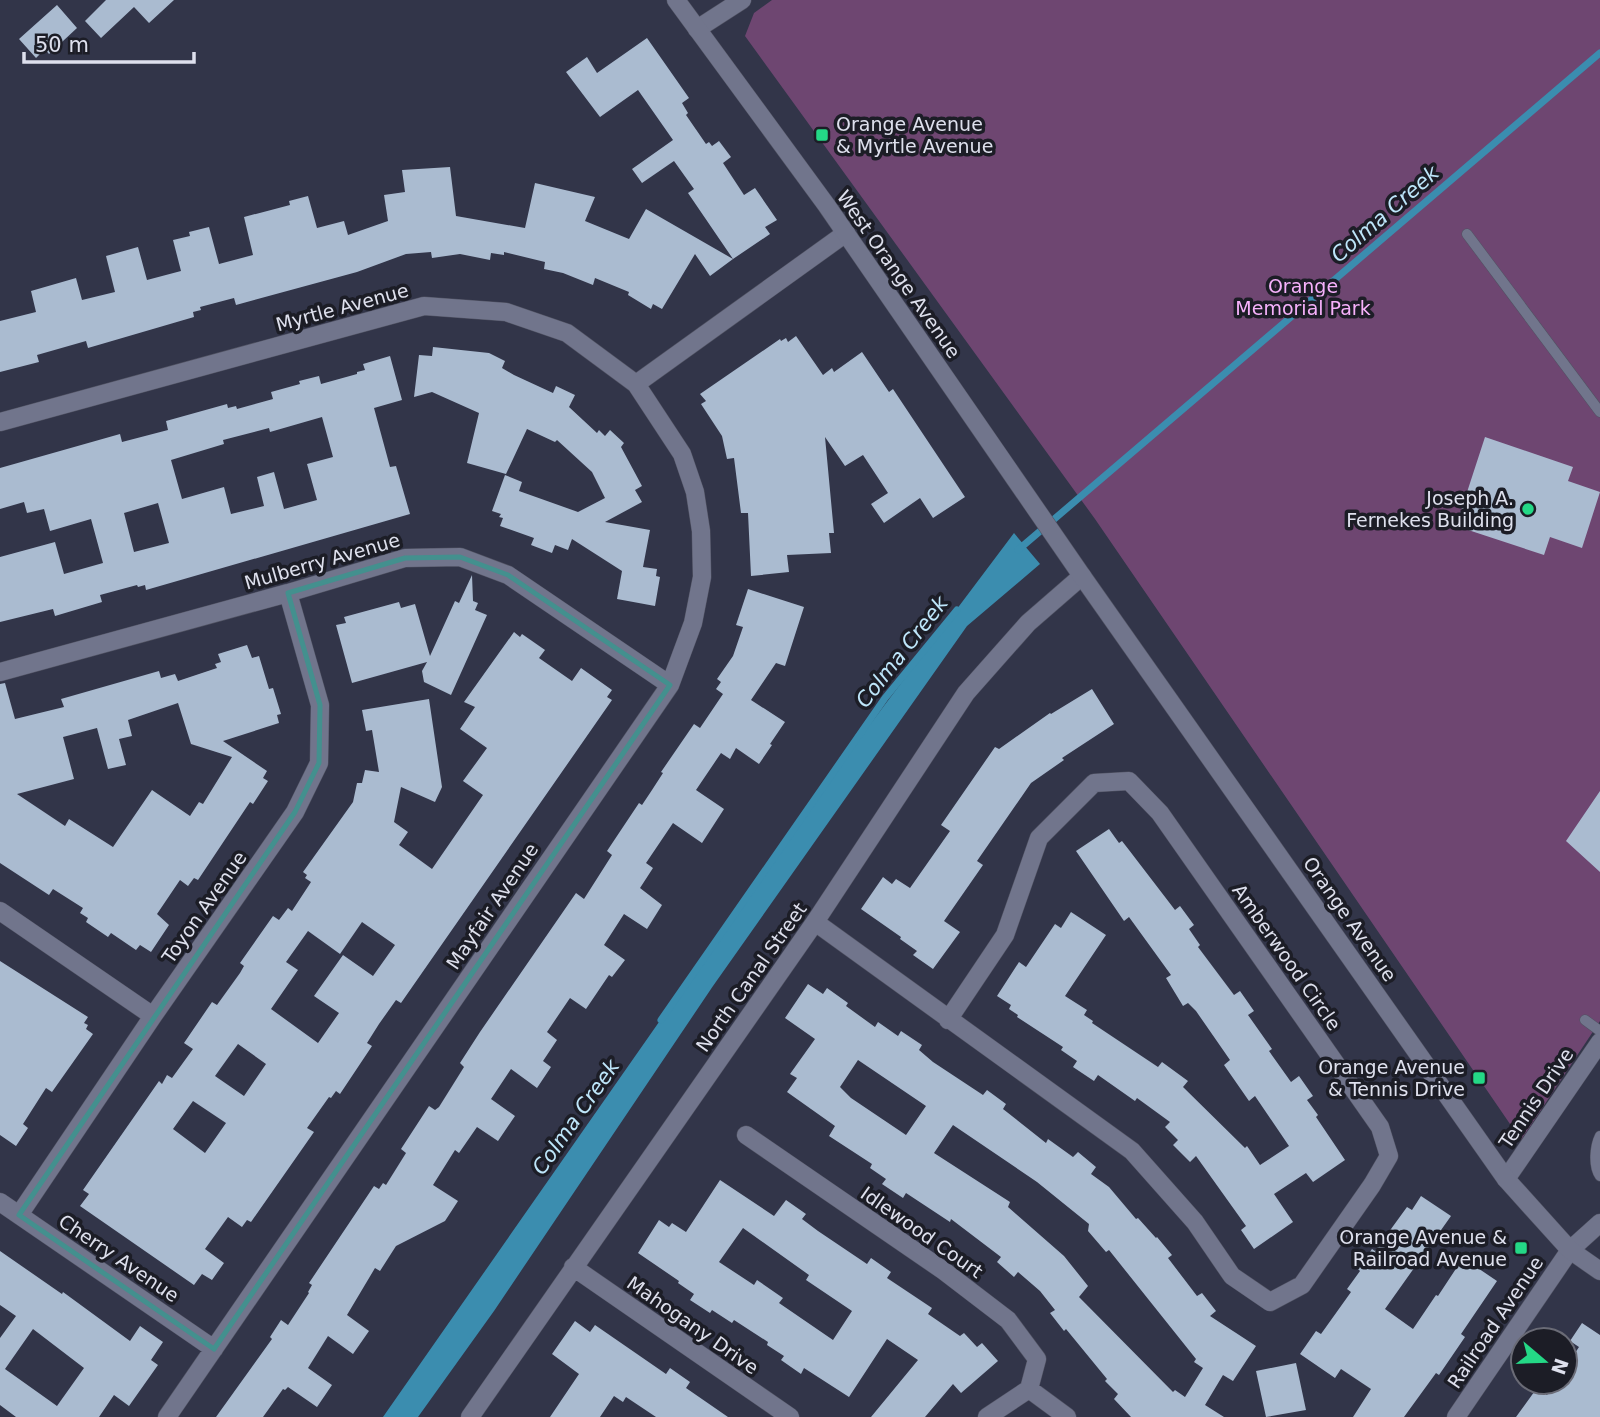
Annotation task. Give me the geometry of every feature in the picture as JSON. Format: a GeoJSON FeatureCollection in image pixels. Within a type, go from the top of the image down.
{"type":"FeatureCollection","features":[{"type":"Feature","properties":{"kind":"street","name":"West Orange Avenue"},"geometry":{"type":"LineString","coordinates":[[676,0],[846,233],[1082,576]]}},
{"type":"Feature","properties":{"kind":"street"},"geometry":{"type":"LineString","coordinates":[[698,29],[742,0]]}},
{"type":"Feature","properties":{"kind":"street"},"geometry":{"type":"LineString","coordinates":[[636,384],[846,233]]}},
{"type":"Feature","properties":{"kind":"street","name":"Myrtle Avenue"},"geometry":{"type":"LineString","coordinates":[[0,422],[424,306],[506,312],[567,333],[636,384]]}},
{"type":"Feature","properties":{"kind":"street","name":"Mayfair Avenue"},"geometry":{"type":"LineString","coordinates":[[167,1417],[670,685],[693,623],[702,577],[701,531],[695,492],[682,454],[636,384]]}},
{"type":"Feature","properties":{"kind":"street","name":"Mulberry Avenue"},"geometry":{"type":"LineString","coordinates":[[0,672],[405,558],[460,556],[508,575],[670,685]]}},
{"type":"Feature","properties":{"kind":"street","name":"North Canal Street"},"geometry":{"type":"LineString","coordinates":[[470,1417],[815,922],[966,693],[1028,623],[1082,576]]}},
{"type":"Feature","properties":{"kind":"street","name":"Orange Avenue"},"geometry":{"type":"LineString","coordinates":[[1082,576],[1506,1179],[1570,1250],[1600,1271]]}},
{"type":"Feature","properties":{"kind":"street","name":"Toyon Avenue"},"geometry":{"type":"LineString","coordinates":[[19,1215],[295,812],[319,763],[320,705],[288,593]]}},
{"type":"Feature","properties":{"kind":"street","name":"Amberwood Circle"},"geometry":{"type":"LineString","coordinates":[[815,922],[948,1020],[1132,1152],[1195,1222],[1231,1276],[1270,1302],[1302,1285],[1372,1185],[1389,1156],[1380,1127],[1160,813],[1129,781],[1094,783],[1039,838],[1004,935],[948,1020]]}},
{"type":"Feature","properties":{"kind":"street"},"geometry":{"type":"LineString","coordinates":[[0,911],[153,1016]]}},
{"type":"Feature","properties":{"kind":"street","name":"Tennis Drive"},"geometry":{"type":"LineString","coordinates":[[1506,1179],[1600,1042]]}},
{"type":"Feature","properties":{"kind":"street","name":"Idlewood Court"},"geometry":{"type":"LineString","coordinates":[[746,1135],[944,1271],[1008,1320],[1037,1359],[1030,1389]]}},
{"type":"Feature","properties":{"kind":"street","name":"Cherry Avenue"},"geometry":{"type":"LineString","coordinates":[[0,1202],[214,1349]]}},
{"type":"Feature","properties":{"kind":"street","name":"Railroad Avenue"},"geometry":{"type":"LineString","coordinates":[[1456,1417],[1570,1250],[1600,1223]]}},
{"type":"Feature","properties":{"kind":"street","name":"Mahogany Drive"},"geometry":{"type":"LineString","coordinates":[[573,1267],[790,1417]]}},
{"type":"Feature","properties":{"kind":"street"},"geometry":{"type":"LineString","coordinates":[[987,1417],[1030,1389],[1067,1417]]}},
{"type":"Feature","properties":{"kind":"lane"},"geometry":{"type":"LineString","coordinates":[[1467,234],[1600,412]]}},
{"type":"Feature","properties":{"kind":"lane"},"geometry":{"type":"LineString","coordinates":[[1585,1020],[1600,1031]]}},
{"type":"Feature","properties":{"kind":"lane"},"geometry":{"type":"LineString","coordinates":[[1600,1136],[1597,1141],[1596,1170],[1600,1175]]}},
{"type":"Feature","properties":{"kind":"highlighted area"},"geometry":{"type":"Polygon","coordinates":[[[460,557],[508,575],[670,685],[214,1349],[19,1215],[295,812],[319,763],[320,705],[288,593],[405,558],[460,557]]]}},
{"type":"Feature","properties":{"kind":"green space","name":"Orange Memorial Park"},"geometry":{"type":"Polygon","coordinates":[[[772,0],[1600,0],[1600,1021],[1521,1140],[1095,519],[745,36],[754,13],[772,0]]]}},
{"type":"Feature","properties":{"kind":"water"},"geometry":{"type":"Polygon","coordinates":[[[1014,533],[1040,564],[967,626],[713,986],[494,1311],[418,1417],[383,1417],[826,783],[1014,533]]]}},
{"type":"Feature","properties":{"kind":"building"},"geometry":{"type":"Polygon","coordinates":[[[106,0],[174,0],[149,23],[134,7],[101,38],[85,21],[106,0]]]}},
{"type":"Feature","properties":{"kind":"building"},"geometry":{"type":"Polygon","coordinates":[[[57,5],[77,28],[49,54],[45,49],[36,58],[19,39],[57,5]]]}},
{"type":"Feature","properties":{"kind":"building"},"geometry":{"type":"Polygon","coordinates":[[[647,38],[689,98],[682,103],[688,113],[686,115],[706,144],[709,142],[712,146],[719,141],[731,157],[723,163],[744,195],[755,188],[777,220],[765,227],[770,234],[733,259],[688,193],[694,189],[674,161],[642,183],[632,169],[673,140],[638,90],[600,117],[566,72],[587,57],[597,73],[647,38]]]}},
{"type":"Feature","properties":{"kind":"building"},"geometry":{"type":"Polygon","coordinates":[[[450,167],[456,216],[525,228],[535,183],[595,197],[585,221],[629,239],[646,209],[733,259],[710,276],[695,254],[662,309],[653,304],[651,309],[628,295],[629,292],[595,278],[593,285],[544,269],[545,262],[504,252],[504,255],[491,253],[490,260],[460,254],[432,258],[431,252],[406,254],[357,272],[236,305],[234,298],[200,307],[201,310],[193,312],[194,317],[88,348],[86,341],[37,355],[39,362],[0,372],[0,321],[36,312],[31,291],[76,278],[82,300],[115,292],[106,256],[138,247],[147,280],[181,271],[173,240],[209,227],[219,264],[253,255],[244,217],[290,205],[289,201],[308,196],[317,228],[344,221],[348,235],[388,221],[384,195],[405,192],[402,170],[450,167]]]}},
{"type":"Feature","properties":{"kind":"building"},"geometry":{"type":"Polygon","coordinates":[[[796,336],[823,375],[832,368],[834,372],[862,352],[889,392],[893,389],[965,497],[933,518],[920,498],[884,523],[871,504],[888,493],[863,455],[845,466],[825,437],[834,533],[829,533],[831,553],[787,555],[789,572],[751,576],[748,513],[741,513],[734,458],[727,459],[722,436],[701,404],[706,401],[700,394],[780,339],[781,341],[786,338],[788,342],[796,336]]]}},
{"type":"Feature","properties":{"kind":"building"},"geometry":{"type":"Polygon","coordinates":[[[433,347],[489,353],[505,361],[502,368],[514,375],[553,393],[556,386],[575,395],[569,407],[597,433],[599,430],[605,436],[610,430],[624,443],[621,447],[642,486],[635,490],[642,502],[605,522],[650,530],[643,567],[657,569],[656,576],[660,577],[655,606],[617,599],[622,571],[572,539],[568,550],[555,545],[552,553],[531,545],[534,538],[500,526],[503,518],[499,517],[501,514],[492,511],[505,475],[522,482],[519,491],[578,512],[605,498],[592,472],[557,440],[555,442],[527,429],[506,474],[467,463],[479,413],[432,392],[414,397],[419,355],[432,356],[433,347]]]}},
{"type":"Feature","properties":{"kind":"building"},"geometry":{"type":"Polygon","coordinates":[[[390,356],[402,400],[374,408],[390,467],[396,466],[410,514],[146,590],[145,585],[137,585],[100,595],[102,602],[55,616],[53,609],[0,622],[0,557],[55,542],[64,574],[103,563],[91,519],[50,531],[44,509],[27,513],[24,502],[0,509],[0,468],[120,434],[122,442],[168,430],[166,421],[227,404],[228,408],[236,406],[237,409],[273,399],[271,392],[300,384],[299,381],[319,376],[321,384],[357,374],[365,370],[363,364],[390,356]],[[322,417],[270,432],[269,428],[223,440],[224,444],[171,460],[182,499],[224,487],[231,514],[264,506],[257,477],[274,472],[284,509],[317,500],[307,464],[333,457],[322,417]],[[158,503],[124,513],[134,552],[169,543],[158,503]]]}},
{"type":"Feature","properties":{"kind":"building","name":"Joseph A. Fernekes Building"},"geometry":{"type":"Polygon","coordinates":[[[1485,437],[1573,467],[1568,481],[1600,492],[1582,548],[1550,537],[1544,555],[1456,526],[1485,437]]]}},
{"type":"Feature","properties":{"kind":"building"},"geometry":{"type":"Polygon","coordinates":[[[472,575],[473,601],[478,603],[475,610],[487,615],[451,695],[424,682],[422,671],[427,662],[352,683],[336,625],[346,623],[344,617],[399,602],[401,608],[415,604],[430,656],[455,601],[459,603],[472,575]]]}},
{"type":"Feature","properties":{"kind":"building"},"geometry":{"type":"Polygon","coordinates":[[[748,589],[804,607],[785,666],[776,663],[751,700],[785,722],[770,744],[772,745],[759,764],[736,748],[730,759],[721,753],[696,790],[724,809],[702,843],[673,823],[646,863],[653,868],[640,888],[662,905],[647,929],[624,914],[604,945],[625,960],[612,977],[609,975],[586,1009],[570,998],[547,1032],[557,1040],[543,1061],[551,1067],[537,1088],[511,1069],[491,1099],[515,1116],[498,1141],[477,1127],[459,1153],[455,1150],[433,1185],[458,1201],[445,1221],[396,1246],[380,1271],[375,1268],[347,1315],[369,1331],[353,1354],[328,1336],[308,1368],[332,1385],[317,1407],[288,1387],[283,1389],[263,1417],[216,1417],[272,1339],[270,1337],[281,1320],[288,1325],[309,1293],[312,1285],[309,1283],[374,1186],[379,1189],[383,1183],[386,1185],[406,1153],[401,1149],[429,1106],[435,1110],[439,1107],[464,1067],[460,1063],[576,893],[584,899],[612,855],[607,851],[639,803],[642,805],[694,724],[700,728],[723,694],[716,689],[721,682],[717,679],[733,656],[743,627],[736,625],[748,589]]]}},
{"type":"Feature","properties":{"kind":"building"},"geometry":{"type":"Polygon","coordinates":[[[514,632],[520,637],[522,634],[545,650],[539,658],[572,681],[581,668],[612,690],[607,697],[612,700],[401,1003],[396,1000],[379,1024],[367,1043],[372,1046],[340,1094],[336,1091],[329,1097],[307,1128],[314,1132],[251,1222],[247,1220],[242,1227],[228,1217],[205,1249],[224,1263],[212,1280],[202,1274],[194,1285],[80,1206],[89,1194],[83,1190],[159,1081],[162,1084],[167,1075],[172,1078],[193,1049],[184,1043],[212,1002],[217,1005],[240,973],[244,966],[240,963],[273,916],[279,920],[288,908],[292,911],[311,882],[305,878],[307,875],[303,872],[353,802],[357,783],[362,783],[365,770],[379,772],[372,730],[366,731],[362,710],[429,699],[442,787],[435,802],[401,787],[394,822],[408,832],[399,845],[432,869],[483,795],[463,781],[487,748],[460,729],[475,707],[464,702],[514,632]],[[362,922],[340,954],[308,931],[286,962],[298,970],[271,1009],[318,1043],[339,1013],[314,996],[343,955],[373,976],[395,945],[362,922]],[[238,1044],[215,1076],[244,1096],[266,1064],[238,1044]],[[193,1101],[173,1129],[205,1153],[226,1123],[193,1101]]]}},
{"type":"Feature","properties":{"kind":"building"},"geometry":{"type":"Polygon","coordinates":[[[247,645],[252,658],[259,656],[269,689],[273,688],[281,714],[277,715],[279,723],[223,741],[267,771],[263,778],[268,781],[253,804],[250,802],[198,880],[194,878],[188,886],[180,880],[157,914],[169,925],[151,952],[140,945],[136,950],[111,933],[108,937],[86,922],[88,918],[80,913],[83,908],[53,889],[49,895],[0,863],[0,684],[5,683],[15,719],[64,707],[61,699],[159,671],[161,678],[175,674],[178,681],[217,668],[215,664],[221,662],[218,654],[247,645]],[[178,703],[128,720],[132,736],[119,739],[126,765],[108,769],[97,728],[63,737],[74,779],[17,794],[65,826],[69,819],[113,847],[152,790],[190,816],[199,802],[203,804],[232,757],[191,744],[178,703]]]}},
{"type":"Feature","properties":{"kind":"building"},"geometry":{"type":"Polygon","coordinates":[[[1092,689],[1114,724],[1062,758],[1064,760],[1031,783],[977,861],[983,865],[944,921],[960,932],[933,969],[913,955],[917,951],[900,939],[901,937],[861,909],[883,877],[892,884],[896,879],[910,888],[950,831],[941,825],[995,747],[999,749],[1050,713],[1092,689]]]}},
{"type":"Feature","properties":{"kind":"building"},"geometry":{"type":"Polygon","coordinates":[[[1600,791],[1600,872],[1566,841],[1600,791]]]}},
{"type":"Feature","properties":{"kind":"building"},"geometry":{"type":"Polygon","coordinates":[[[1109,829],[1119,843],[1122,841],[1175,910],[1180,906],[1194,925],[1189,929],[1200,945],[1198,947],[1234,995],[1240,991],[1254,1011],[1248,1015],[1291,1082],[1299,1076],[1313,1096],[1307,1100],[1345,1160],[1313,1182],[1306,1173],[1274,1194],[1293,1222],[1254,1249],[1241,1230],[1246,1226],[1196,1156],[1190,1162],[1173,1145],[1178,1140],[1165,1127],[1170,1122],[1098,1075],[1094,1081],[1073,1067],[1077,1061],[1061,1050],[1063,1047],[1017,1017],[1018,1015],[1009,1009],[1011,1005],[997,996],[1019,962],[1026,967],[1055,924],[1061,928],[1071,912],[1106,935],[1065,996],[1087,1010],[1084,1015],[1093,1021],[1092,1023],[1158,1067],[1162,1062],[1188,1081],[1183,1087],[1245,1148],[1247,1146],[1260,1165],[1289,1146],[1255,1096],[1249,1101],[1224,1065],[1230,1060],[1196,1011],[1188,1003],[1183,1006],[1166,978],[1171,975],[1129,917],[1124,921],[1076,851],[1109,829]]]}},
{"type":"Feature","properties":{"kind":"building"},"geometry":{"type":"Polygon","coordinates":[[[0,961],[88,1017],[84,1023],[88,1025],[86,1029],[93,1034],[52,1092],[46,1088],[23,1124],[28,1128],[16,1146],[0,1135],[0,961]]]}},
{"type":"Feature","properties":{"kind":"building"},"geometry":{"type":"Polygon","coordinates":[[[808,984],[823,994],[827,988],[875,1027],[878,1022],[898,1036],[901,1031],[922,1045],[919,1050],[933,1062],[983,1095],[987,1090],[1006,1104],[1003,1109],[1046,1143],[1048,1139],[1073,1157],[1078,1152],[1096,1167],[1091,1174],[1109,1187],[1136,1219],[1157,1237],[1172,1255],[1168,1258],[1197,1296],[1202,1293],[1216,1311],[1210,1316],[1256,1346],[1233,1381],[1223,1375],[1205,1405],[1224,1417],[1131,1417],[1114,1399],[1118,1394],[1105,1381],[1107,1379],[1050,1313],[1055,1310],[1040,1291],[1018,1272],[1014,1277],[997,1262],[1001,1257],[951,1219],[950,1222],[906,1193],[903,1198],[882,1184],[886,1179],[870,1168],[872,1164],[829,1136],[835,1126],[787,1092],[797,1078],[790,1074],[815,1039],[785,1018],[808,984]],[[858,1060],[840,1087],[851,1098],[906,1135],[926,1106],[858,1060]],[[953,1125],[934,1153],[1010,1202],[1008,1207],[1064,1256],[1088,1286],[1079,1297],[1173,1392],[1175,1390],[1185,1397],[1203,1368],[1194,1362],[1196,1359],[1109,1250],[1106,1252],[1088,1231],[1089,1224],[1037,1182],[953,1125]]]}},
{"type":"Feature","properties":{"kind":"building"},"geometry":{"type":"Polygon","coordinates":[[[720,1180],[774,1216],[786,1200],[806,1214],[802,1219],[818,1231],[867,1264],[871,1258],[891,1272],[887,1278],[932,1308],[928,1314],[960,1336],[964,1333],[977,1347],[982,1343],[998,1361],[961,1393],[953,1384],[925,1417],[871,1417],[918,1360],[887,1339],[849,1397],[804,1368],[801,1374],[781,1360],[784,1356],[767,1345],[768,1342],[734,1320],[732,1323],[712,1310],[710,1313],[690,1300],[694,1294],[638,1253],[659,1220],[669,1227],[672,1223],[686,1232],[720,1180]],[[743,1228],[719,1262],[754,1285],[757,1280],[783,1298],[779,1303],[833,1340],[852,1311],[806,1280],[809,1275],[743,1228]]]}},
{"type":"Feature","properties":{"kind":"building"},"geometry":{"type":"Polygon","coordinates":[[[1421,1196],[1451,1216],[1385,1309],[1413,1329],[1463,1258],[1497,1281],[1461,1334],[1465,1337],[1439,1375],[1436,1373],[1404,1417],[1353,1417],[1371,1389],[1341,1369],[1335,1378],[1300,1354],[1316,1331],[1321,1334],[1351,1292],[1347,1289],[1372,1249],[1375,1251],[1407,1207],[1412,1210],[1421,1196]]]}},
{"type":"Feature","properties":{"kind":"building"},"geometry":{"type":"Polygon","coordinates":[[[0,1251],[62,1294],[63,1292],[130,1341],[140,1326],[163,1342],[151,1360],[158,1365],[129,1406],[114,1395],[99,1417],[16,1417],[0,1405],[0,1338],[16,1316],[0,1305],[0,1251]],[[33,1329],[5,1369],[57,1406],[84,1368],[33,1329]]]}},
{"type":"Feature","properties":{"kind":"building"},"geometry":{"type":"Polygon","coordinates":[[[575,1321],[590,1332],[595,1325],[666,1374],[670,1368],[690,1382],[686,1388],[728,1417],[656,1417],[626,1397],[623,1402],[614,1396],[600,1417],[550,1417],[579,1374],[552,1354],[575,1321]]]}},
{"type":"Feature","properties":{"kind":"building"},"geometry":{"type":"Polygon","coordinates":[[[1582,1323],[1600,1335],[1600,1417],[1516,1417],[1531,1396],[1579,1396],[1579,1328],[1582,1323]]]}},
{"type":"Feature","properties":{"kind":"building"},"geometry":{"type":"Polygon","coordinates":[[[1296,1363],[1306,1410],[1266,1417],[1256,1371],[1296,1363]]]}},
{"type":"Feature","properties":{"kind":"waterway","name":"Colma Creek"},"geometry":{"type":"LineString","coordinates":[[1018,550],[1600,53]]}},
{"type":"Feature","properties":{"kind":"waterway","name":"Colma Creek"},"geometry":{"type":"LineString","coordinates":[[661,1020],[885,698],[957,610]]}},
{"type":"Feature","properties":{"kind":"place","name":"Orange Avenue & Myrtle Avenue"},"geometry":{"type":"Point","coordinates":[822,135]}},
{"type":"Feature","properties":{"kind":"place","name":"Joseph A. Fernekes Building"},"geometry":{"type":"Point","coordinates":[1528,509]}},
{"type":"Feature","properties":{"kind":"place","name":"Orange Avenue & Tennis Drive"},"geometry":{"type":"Point","coordinates":[1479,1078]}},
{"type":"Feature","properties":{"kind":"place","name":"Orange Avenue & Railroad Avenue"},"geometry":{"type":"Point","coordinates":[1521,1248]}}]}
